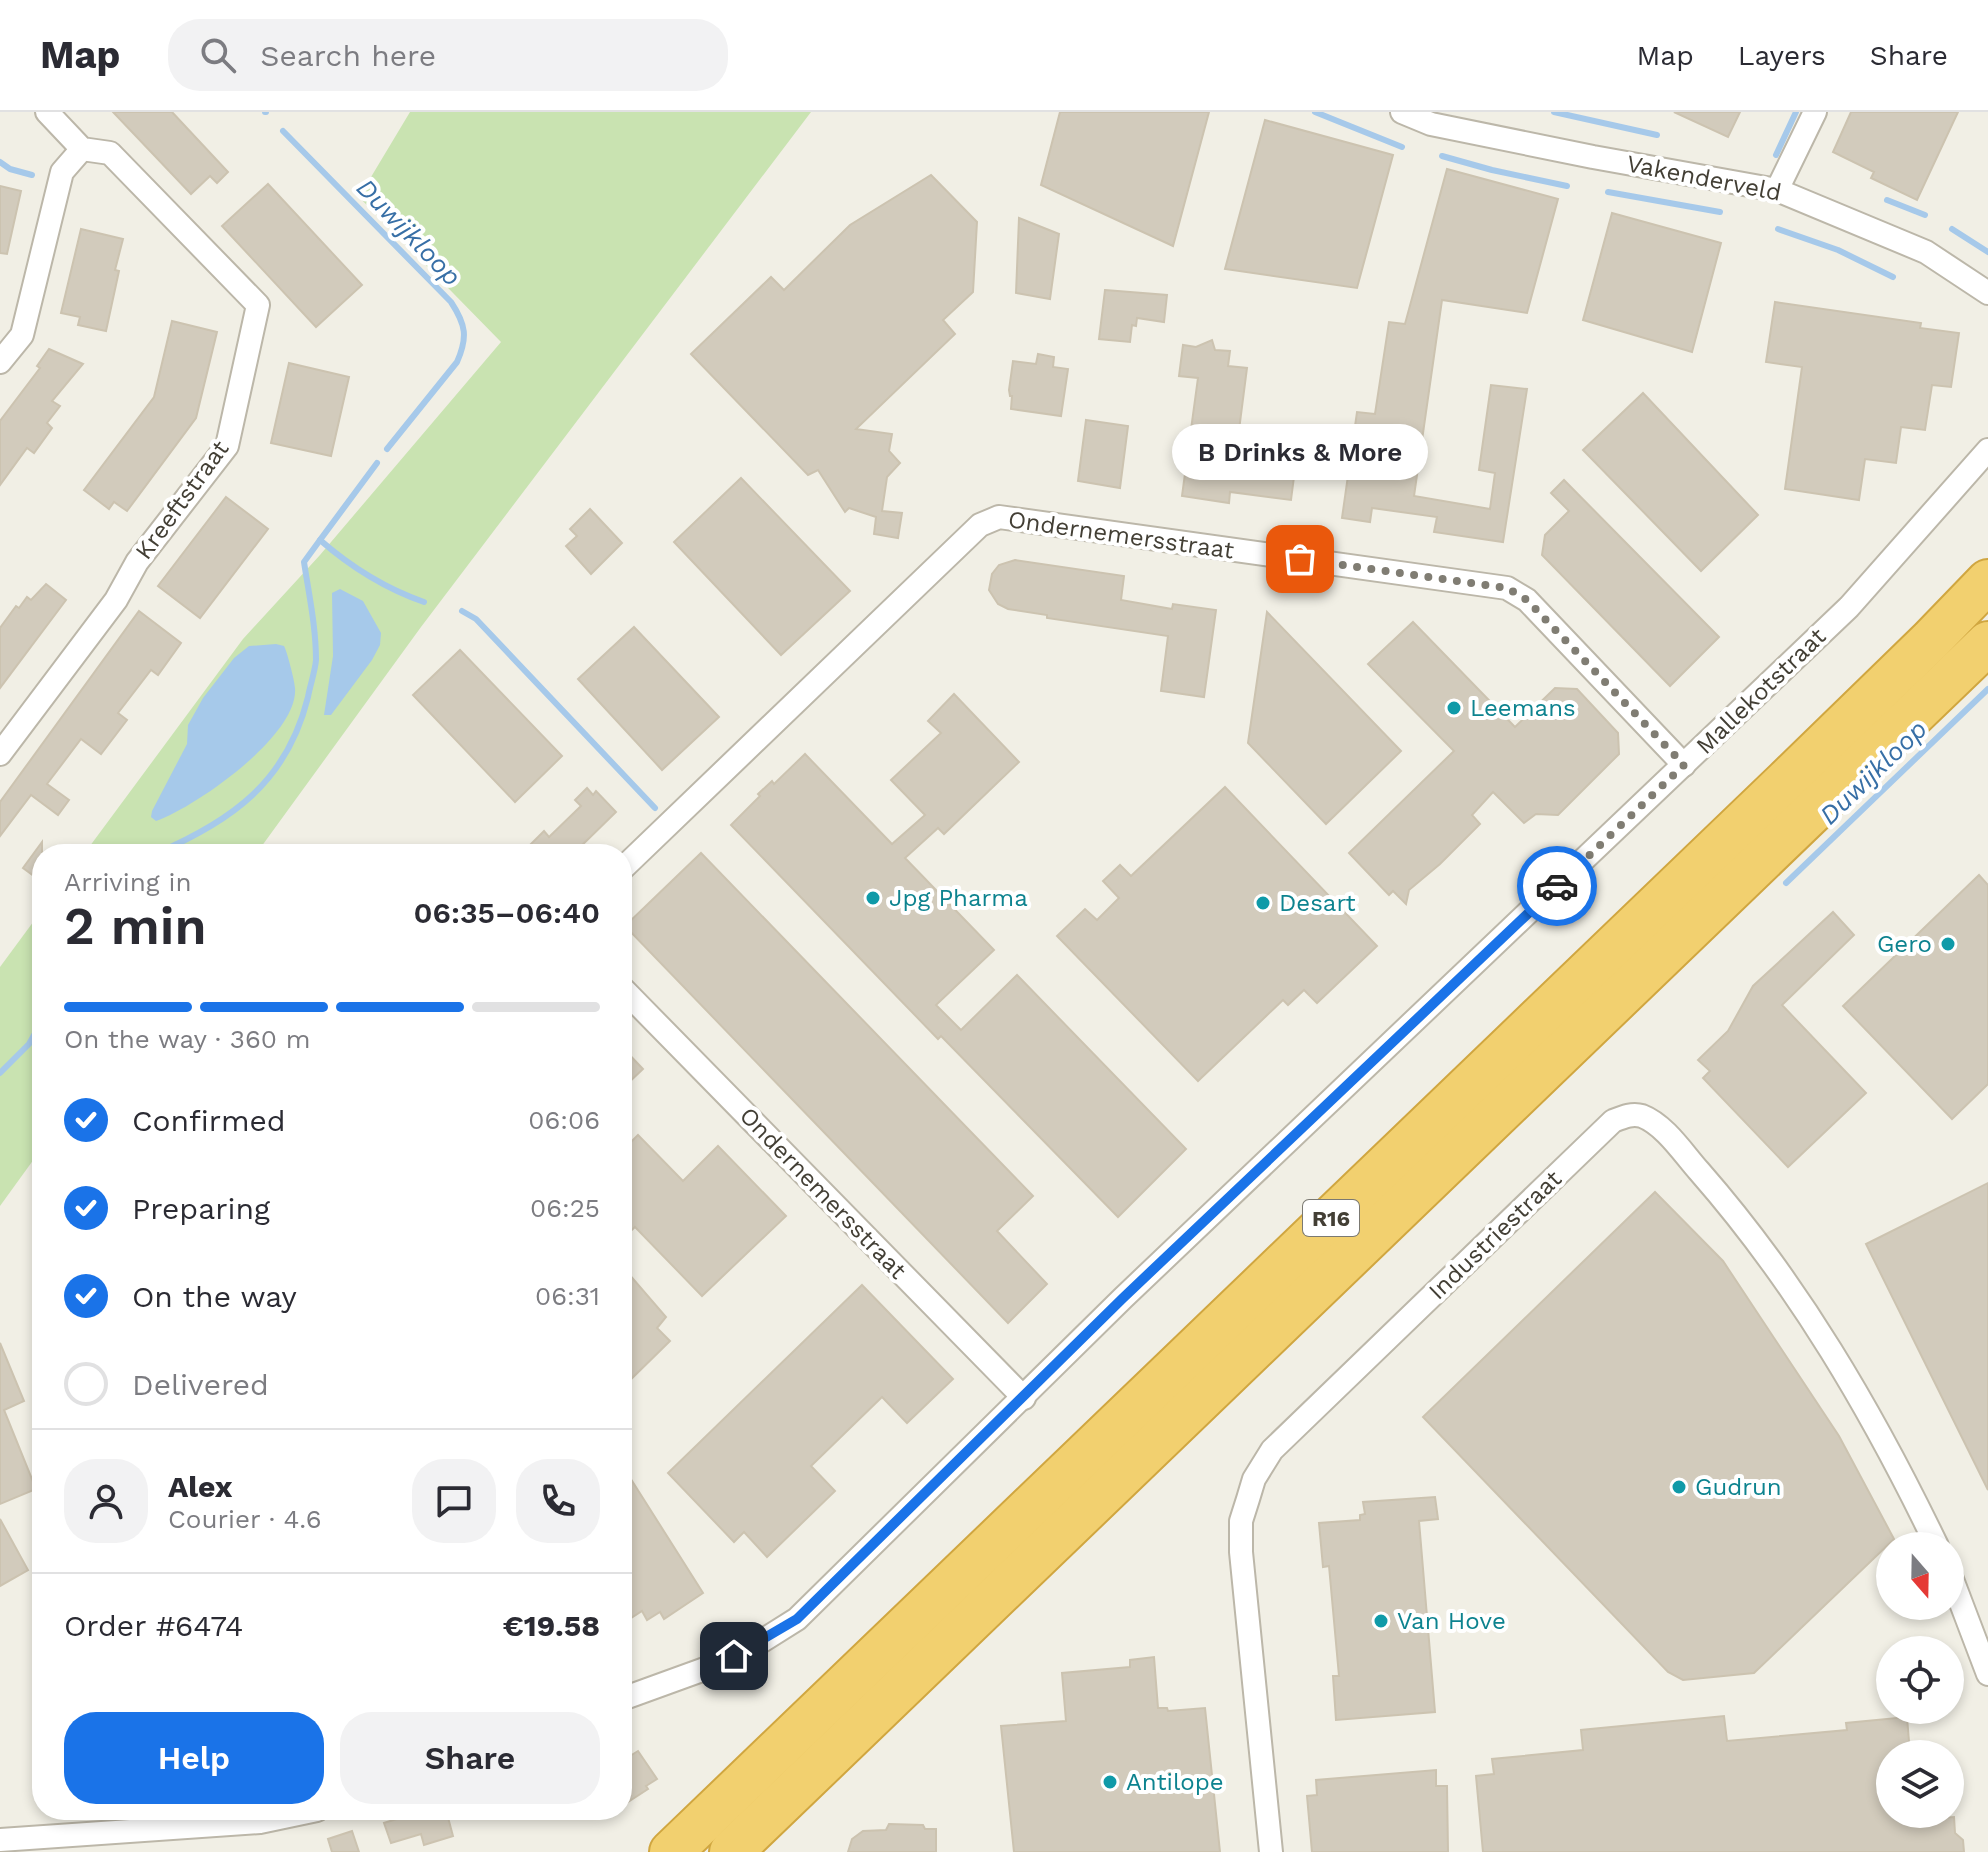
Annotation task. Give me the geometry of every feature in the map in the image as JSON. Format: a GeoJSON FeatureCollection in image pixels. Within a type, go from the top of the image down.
{"type":"FeatureCollection","features":[{"type":"Feature","properties":{"kind":"highway","name":"R16"},"geometry":{"type":"LineString","coordinates":[[671,1852],[1831,737],[1988,581]]}},
{"type":"Feature","properties":{"kind":"highway","name":"R16"},"geometry":{"type":"LineString","coordinates":[[731,1852],[1988,643]]}},
{"type":"Feature","properties":{"kind":"street","name":"Kreeftstraat"},"geometry":{"type":"LineString","coordinates":[[0,754],[116,600],[137,562],[227,446],[258,305],[110,153],[82,149],[47,112]]}},
{"type":"Feature","properties":{"kind":"street","name":"Vakenderveld"},"geometry":{"type":"LineString","coordinates":[[1402,112],[1431,124],[1777,190],[1926,252],[1988,293]]}},
{"type":"Feature","properties":{"kind":"street"},"geometry":{"type":"LineString","coordinates":[[1777,190],[1815,112]]}},
{"type":"Feature","properties":{"kind":"street"},"geometry":{"type":"LineString","coordinates":[[0,362],[22,335],[62,172],[82,149]]}},
{"type":"Feature","properties":{"kind":"street","name":"Mallekotstraat"},"geometry":{"type":"LineString","coordinates":[[632,1695],[713,1666],[754,1646],[797,1619],[1123,1298],[1849,607],[1988,450]]}},
{"type":"Feature","properties":{"kind":"street","name":"Ondernemersstraat"},"geometry":{"type":"LineString","coordinates":[[632,859],[980,525],[999,517],[1507,588],[1527,600],[1684,765]]}},
{"type":"Feature","properties":{"kind":"street","name":"Ondernemersstraat"},"geometry":{"type":"LineString","coordinates":[[632,998],[1024,1398]]}},
{"type":"Feature","properties":{"kind":"street","name":"Industriestraat"},"geometry":{"type":"LineString","coordinates":[[1271,1852],[1241,1552],[1241,1521],[1254,1479],[1272,1450],[1283,1439],[1613,1121],[1636,1115],[1646,1117],[1669,1137],[1733,1210],[1804,1305],[1857,1392],[1930,1532]]}},
{"type":"Feature","properties":{"kind":"street"},"geometry":{"type":"LineString","coordinates":[[1964,1611],[1988,1674]]}},
{"type":"Feature","properties":{"kind":"street"},"geometry":{"type":"LineString","coordinates":[[0,1840],[270,1820]]}},
{"type":"Feature","properties":{"kind":"green space"},"geometry":{"type":"Polygon","coordinates":[[[410,112],[811,112],[421,627],[263,844],[91,844],[243,639],[320,555],[501,342],[359,197],[410,112]]]}},
{"type":"Feature","properties":{"kind":"green space"},"geometry":{"type":"Polygon","coordinates":[[[32,924],[32,1162],[0,1206],[0,967],[32,924]]]}},
{"type":"Feature","properties":{"kind":"water"},"geometry":{"type":"Polygon","coordinates":[[[340,589],[363,601],[381,633],[380,645],[331,715],[324,715],[333,656],[332,593],[340,589]]]}},
{"type":"Feature","properties":{"kind":"water"},"geometry":{"type":"Polygon","coordinates":[[[249,646],[284,646],[295,688],[292,707],[281,727],[242,767],[219,785],[156,821],[151,817],[152,811],[187,744],[188,725],[203,698],[234,658],[249,646]]]}},
{"type":"Feature","properties":{"kind":"building"},"geometry":{"type":"Polygon","coordinates":[[[113,112],[172,112],[228,172],[217,183],[210,176],[191,194],[113,112]]]}},
{"type":"Feature","properties":{"kind":"building"},"geometry":{"type":"Polygon","coordinates":[[[1060,112],[1209,112],[1173,246],[1041,185],[1060,112]]]}},
{"type":"Feature","properties":{"kind":"building"},"geometry":{"type":"Polygon","coordinates":[[[1674,112],[1740,112],[1728,137],[1674,112]]]}},
{"type":"Feature","properties":{"kind":"building"},"geometry":{"type":"Polygon","coordinates":[[[1851,112],[1958,112],[1917,200],[1871,178],[1874,172],[1833,152],[1851,112]]]}},
{"type":"Feature","properties":{"kind":"building"},"geometry":{"type":"Polygon","coordinates":[[[1265,120],[1393,155],[1357,288],[1225,269],[1265,120]]]}},
{"type":"Feature","properties":{"kind":"building"},"geometry":{"type":"Polygon","coordinates":[[[1447,169],[1558,199],[1527,313],[1442,300],[1414,496],[1490,509],[1495,473],[1479,470],[1491,385],[1527,389],[1503,542],[1434,532],[1437,517],[1372,508],[1370,522],[1342,518],[1357,412],[1375,414],[1389,322],[1405,324],[1447,169]]]}},
{"type":"Feature","properties":{"kind":"building"},"geometry":{"type":"Polygon","coordinates":[[[931,175],[977,222],[973,292],[943,320],[955,334],[856,429],[892,434],[889,451],[900,463],[887,477],[882,511],[902,513],[898,538],[874,534],[876,517],[849,508],[845,512],[818,470],[808,475],[691,354],[771,277],[784,290],[850,225],[931,175]]]}},
{"type":"Feature","properties":{"kind":"building"},"geometry":{"type":"Polygon","coordinates":[[[268,184],[362,285],[316,327],[222,226],[268,184]]]}},
{"type":"Feature","properties":{"kind":"building"},"geometry":{"type":"Polygon","coordinates":[[[0,186],[21,191],[7,254],[0,253],[0,186]]]}},
{"type":"Feature","properties":{"kind":"building"},"geometry":{"type":"Polygon","coordinates":[[[1612,213],[1721,243],[1692,352],[1583,320],[1612,213]]]}},
{"type":"Feature","properties":{"kind":"building"},"geometry":{"type":"Polygon","coordinates":[[[1019,218],[1059,234],[1050,299],[1016,293],[1019,218]]]}},
{"type":"Feature","properties":{"kind":"building"},"geometry":{"type":"Polygon","coordinates":[[[81,229],[123,239],[106,331],[78,325],[80,317],[61,313],[81,229]]]}},
{"type":"Feature","properties":{"kind":"building"},"geometry":{"type":"Polygon","coordinates":[[[1105,290],[1167,295],[1164,322],[1137,318],[1136,326],[1132,325],[1130,342],[1099,339],[1105,290]]]}},
{"type":"Feature","properties":{"kind":"building"},"geometry":{"type":"Polygon","coordinates":[[[1775,302],[1921,323],[1920,328],[1959,333],[1951,387],[1932,385],[1925,430],[1901,427],[1896,463],[1865,459],[1859,500],[1785,489],[1802,367],[1766,362],[1775,302]]]}},
{"type":"Feature","properties":{"kind":"building"},"geometry":{"type":"Polygon","coordinates":[[[172,321],[217,332],[196,418],[127,511],[114,502],[109,509],[84,490],[154,397],[172,321]]]}},
{"type":"Feature","properties":{"kind":"building"},"geometry":{"type":"Polygon","coordinates":[[[1212,340],[1215,350],[1230,351],[1228,366],[1247,368],[1239,430],[1299,438],[1291,500],[1230,492],[1229,503],[1182,496],[1198,378],[1179,376],[1183,345],[1196,347],[1212,340]]]}},
{"type":"Feature","properties":{"kind":"building"},"geometry":{"type":"Polygon","coordinates":[[[49,349],[83,364],[52,401],[60,406],[47,423],[52,428],[34,453],[27,448],[0,485],[0,421],[40,368],[37,366],[49,349]]]}},
{"type":"Feature","properties":{"kind":"building"},"geometry":{"type":"Polygon","coordinates":[[[1038,354],[1054,357],[1053,367],[1068,369],[1061,416],[1011,409],[1009,390],[1013,361],[1036,364],[1038,354]]]}},
{"type":"Feature","properties":{"kind":"building"},"geometry":{"type":"Polygon","coordinates":[[[289,363],[349,377],[331,456],[271,443],[289,363]]]}},
{"type":"Feature","properties":{"kind":"building"},"geometry":{"type":"Polygon","coordinates":[[[1643,393],[1758,515],[1701,571],[1583,450],[1643,393]]]}},
{"type":"Feature","properties":{"kind":"building"},"geometry":{"type":"Polygon","coordinates":[[[1086,420],[1128,426],[1120,488],[1078,481],[1086,420]]]}},
{"type":"Feature","properties":{"kind":"building"},"geometry":{"type":"Polygon","coordinates":[[[741,478],[850,591],[781,655],[674,542],[741,478]]]}},
{"type":"Feature","properties":{"kind":"building"},"geometry":{"type":"Polygon","coordinates":[[[1564,480],[1719,637],[1670,686],[1542,555],[1545,535],[1569,511],[1551,493],[1564,480]]]}},
{"type":"Feature","properties":{"kind":"building"},"geometry":{"type":"Polygon","coordinates":[[[226,497],[268,529],[200,618],[158,586],[226,497]]]}},
{"type":"Feature","properties":{"kind":"building"},"geometry":{"type":"Polygon","coordinates":[[[590,509],[622,543],[591,574],[566,546],[577,536],[570,529],[590,509]]]}},
{"type":"Feature","properties":{"kind":"building"},"geometry":{"type":"Polygon","coordinates":[[[1015,560],[1124,576],[1121,600],[1172,609],[1173,604],[1216,610],[1204,697],[1161,691],[1168,636],[1047,618],[1047,615],[1008,609],[998,604],[989,590],[992,574],[999,565],[1015,560]]]}},
{"type":"Feature","properties":{"kind":"building"},"geometry":{"type":"Polygon","coordinates":[[[46,584],[66,600],[0,688],[0,628],[16,606],[19,608],[27,597],[31,600],[46,584]]]}},
{"type":"Feature","properties":{"kind":"building"},"geometry":{"type":"Polygon","coordinates":[[[139,611],[181,643],[158,675],[151,670],[118,713],[127,720],[101,754],[81,739],[47,784],[69,800],[58,815],[31,795],[0,836],[0,802],[139,611]]]}},
{"type":"Feature","properties":{"kind":"building"},"geometry":{"type":"Polygon","coordinates":[[[1267,612],[1401,751],[1326,824],[1248,743],[1267,612]]]}},
{"type":"Feature","properties":{"kind":"building","name":"Leemans"},"geometry":{"type":"Polygon","coordinates":[[[1413,622],[1515,727],[1555,688],[1577,689],[1618,733],[1619,754],[1558,815],[1536,814],[1524,823],[1493,792],[1472,815],[1480,824],[1409,890],[1406,904],[1393,891],[1389,895],[1349,853],[1454,751],[1368,664],[1413,622]]]}},
{"type":"Feature","properties":{"kind":"building"},"geometry":{"type":"Polygon","coordinates":[[[634,627],[719,717],[662,770],[578,679],[634,627]]]}},
{"type":"Feature","properties":{"kind":"building"},"geometry":{"type":"Polygon","coordinates":[[[460,650],[562,756],[515,802],[413,695],[460,650]]]}},
{"type":"Feature","properties":{"kind":"building"},"geometry":{"type":"Polygon","coordinates":[[[954,694],[1019,762],[944,834],[938,828],[905,858],[994,950],[936,1005],[961,1030],[1017,975],[1186,1149],[1118,1217],[941,1036],[938,1039],[731,825],[760,796],[758,794],[772,781],[774,784],[805,754],[892,844],[925,815],[891,780],[941,733],[928,721],[954,694]]]}},
{"type":"Feature","properties":{"kind":"building"},"geometry":{"type":"Polygon","coordinates":[[[1225,787],[1377,946],[1317,1003],[1304,990],[1288,1005],[1283,1000],[1198,1081],[1057,936],[1085,909],[1097,920],[1119,898],[1103,881],[1120,865],[1131,876],[1225,787]]]}},
{"type":"Feature","properties":{"kind":"building"},"geometry":{"type":"Polygon","coordinates":[[[587,788],[593,795],[596,791],[616,812],[583,844],[531,844],[544,831],[549,837],[581,806],[575,800],[587,788]]]}},
{"type":"Feature","properties":{"kind":"building"},"geometry":{"type":"Polygon","coordinates":[[[701,853],[1033,1196],[997,1231],[1047,1284],[1008,1323],[632,933],[632,919],[701,853]]]}},
{"type":"Feature","properties":{"kind":"building"},"geometry":{"type":"Polygon","coordinates":[[[32,856],[32,875],[23,868],[32,856]]]}},
{"type":"Feature","properties":{"kind":"building","name":"Gero"},"geometry":{"type":"Polygon","coordinates":[[[1979,875],[1988,885],[1988,1084],[1952,1119],[1843,1006],[1979,875]]]}},
{"type":"Feature","properties":{"kind":"building"},"geometry":{"type":"Polygon","coordinates":[[[1833,912],[1854,935],[1782,1005],[1866,1093],[1788,1167],[1703,1078],[1710,1071],[1698,1060],[1728,1031],[1753,986],[1833,912]]]}},
{"type":"Feature","properties":{"kind":"building"},"geometry":{"type":"Polygon","coordinates":[[[632,1057],[643,1069],[632,1079],[632,1057]]]}},
{"type":"Feature","properties":{"kind":"building"},"geometry":{"type":"Polygon","coordinates":[[[638,1135],[683,1181],[718,1146],[786,1216],[702,1296],[635,1227],[632,1230],[632,1141],[638,1135]]]}},
{"type":"Feature","properties":{"kind":"building"},"geometry":{"type":"Polygon","coordinates":[[[1988,1183],[1988,1490],[1866,1244],[1988,1183]]]}},
{"type":"Feature","properties":{"kind":"building","name":"Gudrun"},"geometry":{"type":"Polygon","coordinates":[[[1655,1192],[1723,1261],[1839,1436],[1890,1532],[1876,1532],[1876,1556],[1754,1673],[1683,1680],[1668,1672],[1423,1417],[1655,1192]]]}},
{"type":"Feature","properties":{"kind":"building"},"geometry":{"type":"Polygon","coordinates":[[[632,1278],[666,1317],[657,1328],[670,1341],[632,1378],[632,1278]]]}},
{"type":"Feature","properties":{"kind":"building"},"geometry":{"type":"Polygon","coordinates":[[[862,1285],[953,1379],[907,1423],[882,1397],[811,1466],[835,1491],[767,1557],[744,1532],[734,1542],[668,1473],[862,1285]]]}},
{"type":"Feature","properties":{"kind":"building"},"geometry":{"type":"Polygon","coordinates":[[[0,1343],[24,1401],[4,1410],[32,1479],[32,1491],[0,1504],[0,1343]]]}},
{"type":"Feature","properties":{"kind":"building"},"geometry":{"type":"Polygon","coordinates":[[[632,1481],[703,1593],[664,1619],[660,1612],[647,1620],[642,1611],[632,1618],[632,1481]]]}},
{"type":"Feature","properties":{"kind":"building","name":"Van Hove"},"geometry":{"type":"Polygon","coordinates":[[[1435,1497],[1438,1519],[1419,1521],[1435,1712],[1336,1720],[1333,1676],[1339,1676],[1329,1566],[1323,1567],[1319,1523],[1360,1520],[1360,1515],[1365,1514],[1363,1502],[1435,1497]]]}},
{"type":"Feature","properties":{"kind":"building"},"geometry":{"type":"Polygon","coordinates":[[[0,1519],[28,1570],[0,1586],[0,1519]]]}},
{"type":"Feature","properties":{"kind":"building","name":"Antilope"},"geometry":{"type":"Polygon","coordinates":[[[1154,1657],[1158,1708],[1167,1708],[1168,1711],[1205,1708],[1220,1852],[1014,1852],[1001,1726],[1066,1721],[1062,1673],[1130,1667],[1130,1660],[1154,1657]]]}},
{"type":"Feature","properties":{"kind":"building"},"geometry":{"type":"Polygon","coordinates":[[[1724,1716],[1727,1741],[1847,1730],[1846,1723],[1876,1720],[1876,1724],[1908,1724],[1909,1740],[1876,1740],[1876,1828],[1955,1828],[1955,1833],[1963,1840],[1964,1852],[1483,1852],[1476,1776],[1494,1774],[1492,1759],[1583,1750],[1581,1730],[1724,1716]]]}},
{"type":"Feature","properties":{"kind":"building"},"geometry":{"type":"Polygon","coordinates":[[[638,1751],[657,1779],[632,1799],[632,1755],[638,1751]]]}},
{"type":"Feature","properties":{"kind":"building"},"geometry":{"type":"Polygon","coordinates":[[[1436,1770],[1436,1786],[1447,1786],[1448,1852],[1312,1852],[1307,1796],[1317,1795],[1316,1780],[1436,1770]]]}},
{"type":"Feature","properties":{"kind":"building"},"geometry":{"type":"Polygon","coordinates":[[[393,1820],[449,1820],[453,1836],[424,1845],[421,1834],[391,1843],[384,1823],[393,1820]]]}},
{"type":"Feature","properties":{"kind":"building"},"geometry":{"type":"Polygon","coordinates":[[[889,1824],[923,1825],[925,1829],[936,1829],[936,1852],[848,1852],[852,1839],[863,1831],[886,1830],[889,1824]]]}},
{"type":"Feature","properties":{"kind":"building"},"geometry":{"type":"Polygon","coordinates":[[[352,1831],[359,1852],[332,1852],[328,1839],[352,1831]]]}},
{"type":"Feature","properties":{"kind":"waterway"},"geometry":{"type":"LineString","coordinates":[[1315,112],[1402,147]]}},
{"type":"Feature","properties":{"kind":"waterway"},"geometry":{"type":"LineString","coordinates":[[1554,112],[1657,135]]}},
{"type":"Feature","properties":{"kind":"waterway"},"geometry":{"type":"LineString","coordinates":[[1776,155],[1796,112]]}},
{"type":"Feature","properties":{"kind":"waterway","name":"Duwijkloop"},"geometry":{"type":"LineString","coordinates":[[283,131],[451,302],[462,324],[464,338],[457,362],[387,449]]}},
{"type":"Feature","properties":{"kind":"waterway"},"geometry":{"type":"LineString","coordinates":[[1442,156],[1567,186]]}},
{"type":"Feature","properties":{"kind":"waterway","name":"Duwijkloop"},"geometry":{"type":"LineString","coordinates":[[0,162],[10,169],[32,175]]}},
{"type":"Feature","properties":{"kind":"waterway"},"geometry":{"type":"LineString","coordinates":[[1608,192],[1720,212]]}},
{"type":"Feature","properties":{"kind":"waterway"},"geometry":{"type":"LineString","coordinates":[[1887,200],[1925,215]]}},
{"type":"Feature","properties":{"kind":"waterway"},"geometry":{"type":"LineString","coordinates":[[1778,229],[1838,250],[1893,277]]}},
{"type":"Feature","properties":{"kind":"waterway"},"geometry":{"type":"LineString","coordinates":[[1952,229],[1988,252]]}},
{"type":"Feature","properties":{"kind":"waterway","name":"Duwijkloop"},"geometry":{"type":"LineString","coordinates":[[377,463],[320,540],[369,576],[424,602]]}},
{"type":"Feature","properties":{"kind":"waterway"},"geometry":{"type":"LineString","coordinates":[[177,844],[208,828],[252,795],[271,775],[299,727],[315,665],[316,648],[304,562],[320,540]]}},
{"type":"Feature","properties":{"kind":"waterway","name":"Duwijkloop"},"geometry":{"type":"LineString","coordinates":[[462,611],[476,619],[655,808]]}},
{"type":"Feature","properties":{"kind":"waterway","name":"Duwijkloop"},"geometry":{"type":"LineString","coordinates":[[1786,883],[1988,689]]}},
{"type":"Feature","properties":{"kind":"waterway"},"geometry":{"type":"LineString","coordinates":[[0,1073],[32,1039]]}},
{"type":"Feature","properties":{"kind":"way so far"},"geometry":{"type":"LineString","coordinates":[[1300,559],[1507,588],[1527,600],[1684,765],[1557,886]]}},
{"type":"Feature","properties":{"kind":"place","name":"B Drinks & More"},"geometry":{"type":"Point","coordinates":[1300,559]}},
{"type":"Feature","properties":{"kind":"place","name":"Leemans"},"geometry":{"type":"Point","coordinates":[1454,708]}},
{"type":"Feature","properties":{"kind":"place","name":"Jpg Pharma"},"geometry":{"type":"Point","coordinates":[873,898]}},
{"type":"Feature","properties":{"kind":"place","name":"Desart"},"geometry":{"type":"Point","coordinates":[1263,903]}},
{"type":"Feature","properties":{"kind":"place","name":"Gero"},"geometry":{"type":"Point","coordinates":[1948,944]}},
{"type":"Feature","properties":{"kind":"place","name":"Gudrun"},"geometry":{"type":"Point","coordinates":[1679,1487]}},
{"type":"Feature","properties":{"kind":"place","name":"Van Hove"},"geometry":{"type":"Point","coordinates":[1381,1621]}},
{"type":"Feature","properties":{"kind":"place","name":"Antilope"},"geometry":{"type":"Point","coordinates":[1110,1782]}},
{"type":"Feature","properties":{"kind":"route"},"geometry":{"type":"LineString","coordinates":[[734,1656],[797,1619],[1123,1298],[1557,886]]}}]}
